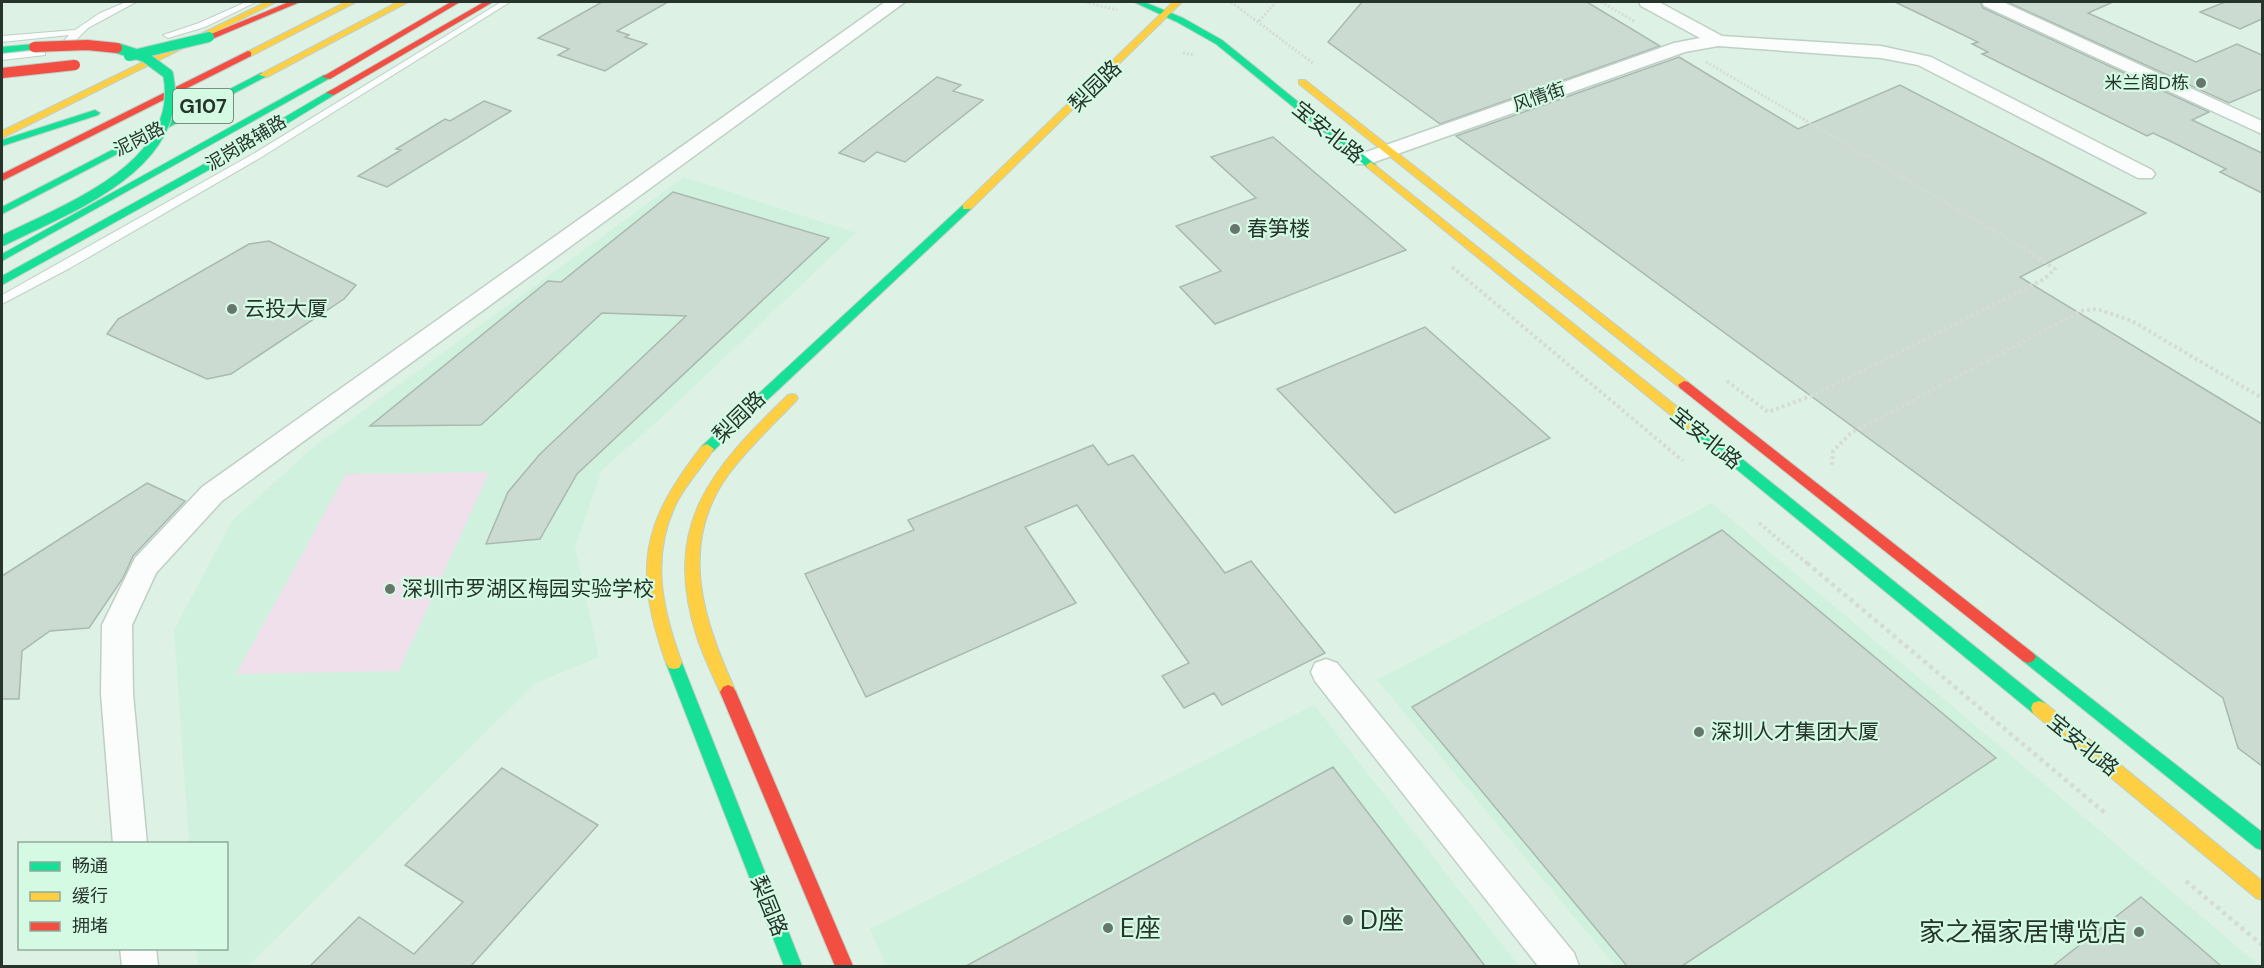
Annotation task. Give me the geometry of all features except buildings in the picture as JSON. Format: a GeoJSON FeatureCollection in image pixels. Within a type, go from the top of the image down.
{"type":"FeatureCollection","features":[{"type":"Feature","properties":{"kind":"main road"},"geometry":{"type":"LineString","coordinates":[[2,135],[272,2]]}},
{"type":"Feature","properties":{"kind":"main road"},"geometry":{"type":"LineString","coordinates":[[2,73],[94,60],[209,37],[296,2]]}},
{"type":"Feature","properties":{"kind":"main road","name":"泥岗路"},"geometry":{"type":"LineString","coordinates":[[2,178],[352,2]]}},
{"type":"Feature","properties":{"kind":"main road","name":"泥岗路"},"geometry":{"type":"LineString","coordinates":[[2,211],[404,2]]}},
{"type":"Feature","properties":{"kind":"main road"},"geometry":{"type":"LineString","coordinates":[[2,258],[205,146],[456,2]]}},
{"type":"Feature","properties":{"kind":"main road","name":"泥岗路辅路"},"geometry":{"type":"LineString","coordinates":[[2,281],[228,155],[411,45],[489,2]]}},
{"type":"Feature","properties":{"kind":"main road","name":"宝安北路"},"geometry":{"type":"LineString","coordinates":[[1138,2],[1183,11],[1362,160],[1856,558],[2262,892]]}},
{"type":"Feature","properties":{"kind":"main road","name":"梨园路"},"geometry":{"type":"LineString","coordinates":[[1178,2],[1183,11]]}},
{"type":"Feature","properties":{"kind":"main road","name":"梨园路"},"geometry":{"type":"LineString","coordinates":[[1168,35],[1183,11]]}},
{"type":"Feature","properties":{"kind":"main road","name":"梨园路"},"geometry":{"type":"LineString","coordinates":[[793,966],[659,626],[651,587],[653,548],[663,513],[683,476],[714,440],[1183,11]]}},
{"type":"Feature","properties":{"kind":"main road"},"geometry":{"type":"LineString","coordinates":[[2,64],[94,60],[225,24]]}},
{"type":"Feature","properties":{"kind":"main road"},"geometry":{"type":"LineString","coordinates":[[2,50],[70,45],[130,51],[147,57],[162,67],[169,78],[171,94],[162,135],[144,155],[81,198],[2,241]]}},
{"type":"Feature","properties":{"kind":"main road","name":"宝安北路"},"geometry":{"type":"LineString","coordinates":[[1288,71],[2262,842]]}},
{"type":"Feature","properties":{"kind":"main road"},"geometry":{"type":"LineString","coordinates":[[2,143],[196,80]]}},
{"type":"Feature","properties":{"kind":"main road","name":"梨园路"},"geometry":{"type":"LineString","coordinates":[[798,392],[741,447],[719,475],[701,506],[692,538],[689,572],[694,604],[702,630],[844,966]]}},
{"type":"Feature","properties":{"kind":"street"},"geometry":{"type":"LineString","coordinates":[[129,842],[117,694],[117,625],[145,566],[212,494],[896,2]]}},
{"type":"Feature","properties":{"kind":"street"},"geometry":{"type":"LineString","coordinates":[[1647,2],[1718,41],[1881,52],[1924,61],[2145,174]]}},
{"type":"Feature","properties":{"kind":"street"},"geometry":{"type":"LineString","coordinates":[[1990,2],[2262,129]]}},
{"type":"Feature","properties":{"kind":"street","name":"风情街"},"geometry":{"type":"LineString","coordinates":[[1362,160],[1681,47],[1718,41]]}},
{"type":"Feature","properties":{"kind":"street"},"geometry":{"type":"LineString","coordinates":[[1326,672],[1561,966]]}},
{"type":"Feature","properties":{"kind":"street"},"geometry":{"type":"LineString","coordinates":[[138,950],[140,966]]}},
{"type":"Feature","properties":{"kind":"lane"},"geometry":{"type":"LineString","coordinates":[[61,51],[74,32],[105,13],[132,2]]}},
{"type":"Feature","properties":{"kind":"lane"},"geometry":{"type":"LineString","coordinates":[[160,37],[202,24],[252,2]]}},
{"type":"Feature","properties":{"kind":"lane"},"geometry":{"type":"LineString","coordinates":[[2,300],[157,216],[506,2]]}},
{"type":"Feature","properties":{"kind":"lane"},"geometry":{"type":"LineString","coordinates":[[2,39],[74,32]]}},
{"type":"Feature","properties":{"kind":"lane"},"geometry":{"type":"LineString","coordinates":[[2,57],[137,42]]}},
{"type":"Feature","properties":{"kind":"path"},"geometry":{"type":"LineString","coordinates":[[1231,2],[1259,21],[1276,2]]}},
{"type":"Feature","properties":{"kind":"path"},"geometry":{"type":"LineString","coordinates":[[1681,47],[2040,256],[2055,269],[2044,279],[1832,385],[1768,412]]}},
{"type":"Feature","properties":{"kind":"path"},"geometry":{"type":"LineString","coordinates":[[1830,459],[1834,447],[1851,433],[2081,311],[2097,309],[2132,321],[2262,398]]}},
{"type":"Feature","properties":{"kind":"path"},"geometry":{"type":"LineString","coordinates":[[1759,523],[2105,813]]}},
{"type":"Feature","properties":{"kind":"path"},"geometry":{"type":"LineString","coordinates":[[2186,881],[2262,945]]}},
{"type":"Feature","properties":{"kind":"shaded area","name":"深圳市罗湖区梅园实验学校"},"geometry":{"type":"Polygon","coordinates":[[[684,177],[856,233],[663,416],[602,470],[575,547],[599,657],[536,683],[248,966],[198,966],[196,950],[228,950],[228,842],[189,842],[174,630],[232,521],[312,448],[684,177]]]}},
{"type":"Feature","properties":{"kind":"shaded area"},"geometry":{"type":"Polygon","coordinates":[[[489,472],[399,671],[236,674],[346,474],[489,472]]]}},
{"type":"Feature","properties":{"kind":"shaded area","name":"深圳人才集团大厦"},"geometry":{"type":"Polygon","coordinates":[[[1712,503],[2260,966],[1615,966],[1377,680],[1712,503]]]}},
{"type":"Feature","properties":{"kind":"shaded area"},"geometry":{"type":"Polygon","coordinates":[[[1314,705],[1519,966],[886,966],[870,929],[1314,705]]]}},
{"type":"Feature","properties":{"kind":"traffic: fast"},"geometry":{"type":"LineString","coordinates":[[1138,2],[1180,20],[1219,42],[1371,165]]}},
{"type":"Feature","properties":{"kind":"traffic: fast"},"geometry":{"type":"LineString","coordinates":[[129,56],[209,37]]}},
{"type":"Feature","properties":{"kind":"traffic: fast"},"geometry":{"type":"LineString","coordinates":[[2,50],[34,47]]}},
{"type":"Feature","properties":{"kind":"traffic: fast"},"geometry":{"type":"LineString","coordinates":[[2,241],[109,184],[146,154],[160,137],[167,123],[170,106],[168,74],[145,57],[117,48]]}},
{"type":"Feature","properties":{"kind":"traffic: fast"},"geometry":{"type":"LineString","coordinates":[[2,211],[264,75]]}},
{"type":"Feature","properties":{"kind":"traffic: fast"},"geometry":{"type":"LineString","coordinates":[[2,258],[327,77]]}},
{"type":"Feature","properties":{"kind":"traffic: fast"},"geometry":{"type":"LineString","coordinates":[[2,281],[228,155],[331,93]]}},
{"type":"Feature","properties":{"kind":"traffic: fast"},"geometry":{"type":"LineString","coordinates":[[2,143],[95,113]]}},
{"type":"Feature","properties":{"kind":"traffic: fast"},"geometry":{"type":"LineString","coordinates":[[707,449],[967,207]]}},
{"type":"Feature","properties":{"kind":"traffic: fast"},"geometry":{"type":"LineString","coordinates":[[1700,432],[2039,708]]}},
{"type":"Feature","properties":{"kind":"traffic: fast"},"geometry":{"type":"LineString","coordinates":[[2028,657],[2262,842]]}},
{"type":"Feature","properties":{"kind":"traffic: fast"},"geometry":{"type":"LineString","coordinates":[[674,663],[793,966]]}},
{"type":"Feature","properties":{"kind":"traffic: slow"},"geometry":{"type":"LineString","coordinates":[[2,135],[272,2]]}},
{"type":"Feature","properties":{"kind":"traffic: slow"},"geometry":{"type":"LineString","coordinates":[[248,54],[352,2]]}},
{"type":"Feature","properties":{"kind":"traffic: slow"},"geometry":{"type":"LineString","coordinates":[[264,75],[404,2]]}},
{"type":"Feature","properties":{"kind":"traffic: slow"},"geometry":{"type":"LineString","coordinates":[[967,207],[1178,2]]}},
{"type":"Feature","properties":{"kind":"traffic: slow"},"geometry":{"type":"LineString","coordinates":[[1302,82],[1684,385]]}},
{"type":"Feature","properties":{"kind":"traffic: slow"},"geometry":{"type":"LineString","coordinates":[[1371,165],[1700,432]]}},
{"type":"Feature","properties":{"kind":"traffic: slow"},"geometry":{"type":"LineString","coordinates":[[728,692],[704,636],[693,590],[692,556],[696,526],[707,499],[722,473],[792,398]]}},
{"type":"Feature","properties":{"kind":"traffic: slow"},"geometry":{"type":"LineString","coordinates":[[674,663],[656,603],[653,576],[654,550],[671,501],[707,449]]}},
{"type":"Feature","properties":{"kind":"traffic: slow"},"geometry":{"type":"LineString","coordinates":[[2039,708],[2262,892]]}},
{"type":"Feature","properties":{"kind":"traffic: jam"},"geometry":{"type":"LineString","coordinates":[[209,37],[296,2]]}},
{"type":"Feature","properties":{"kind":"traffic: jam"},"geometry":{"type":"LineString","coordinates":[[327,77],[456,2]]}},
{"type":"Feature","properties":{"kind":"traffic: jam"},"geometry":{"type":"LineString","coordinates":[[331,93],[489,2]]}},
{"type":"Feature","properties":{"kind":"traffic: jam"},"geometry":{"type":"LineString","coordinates":[[34,47],[87,45],[117,48]]}},
{"type":"Feature","properties":{"kind":"traffic: jam"},"geometry":{"type":"LineString","coordinates":[[2,178],[248,54]]}},
{"type":"Feature","properties":{"kind":"traffic: jam"},"geometry":{"type":"LineString","coordinates":[[2,73],[75,65]]}},
{"type":"Feature","properties":{"kind":"traffic: jam"},"geometry":{"type":"LineString","coordinates":[[1684,385],[2028,657]]}},
{"type":"Feature","properties":{"kind":"traffic: jam"},"geometry":{"type":"LineString","coordinates":[[728,692],[844,966]]}},
{"type":"Feature","properties":{"kind":"place","name":"米兰阁D栋"},"geometry":{"type":"Point","coordinates":[2201,83]}},
{"type":"Feature","properties":{"kind":"place","name":"春笋楼"},"geometry":{"type":"Point","coordinates":[1235,229]}},
{"type":"Feature","properties":{"kind":"place","name":"云投大厦"},"geometry":{"type":"Point","coordinates":[232,309]}},
{"type":"Feature","properties":{"kind":"place","name":"深圳市罗湖区梅园实验学校"},"geometry":{"type":"Point","coordinates":[390,589]}},
{"type":"Feature","properties":{"kind":"place","name":"深圳人才集团大厦"},"geometry":{"type":"Point","coordinates":[1699,732]}},
{"type":"Feature","properties":{"kind":"place","name":"D座"},"geometry":{"type":"Point","coordinates":[1348,920]}},
{"type":"Feature","properties":{"kind":"place","name":"E座"},"geometry":{"type":"Point","coordinates":[1108,928]}},
{"type":"Feature","properties":{"kind":"place","name":"家之福家居博览店"},"geometry":{"type":"Point","coordinates":[2139,932]}}]}
